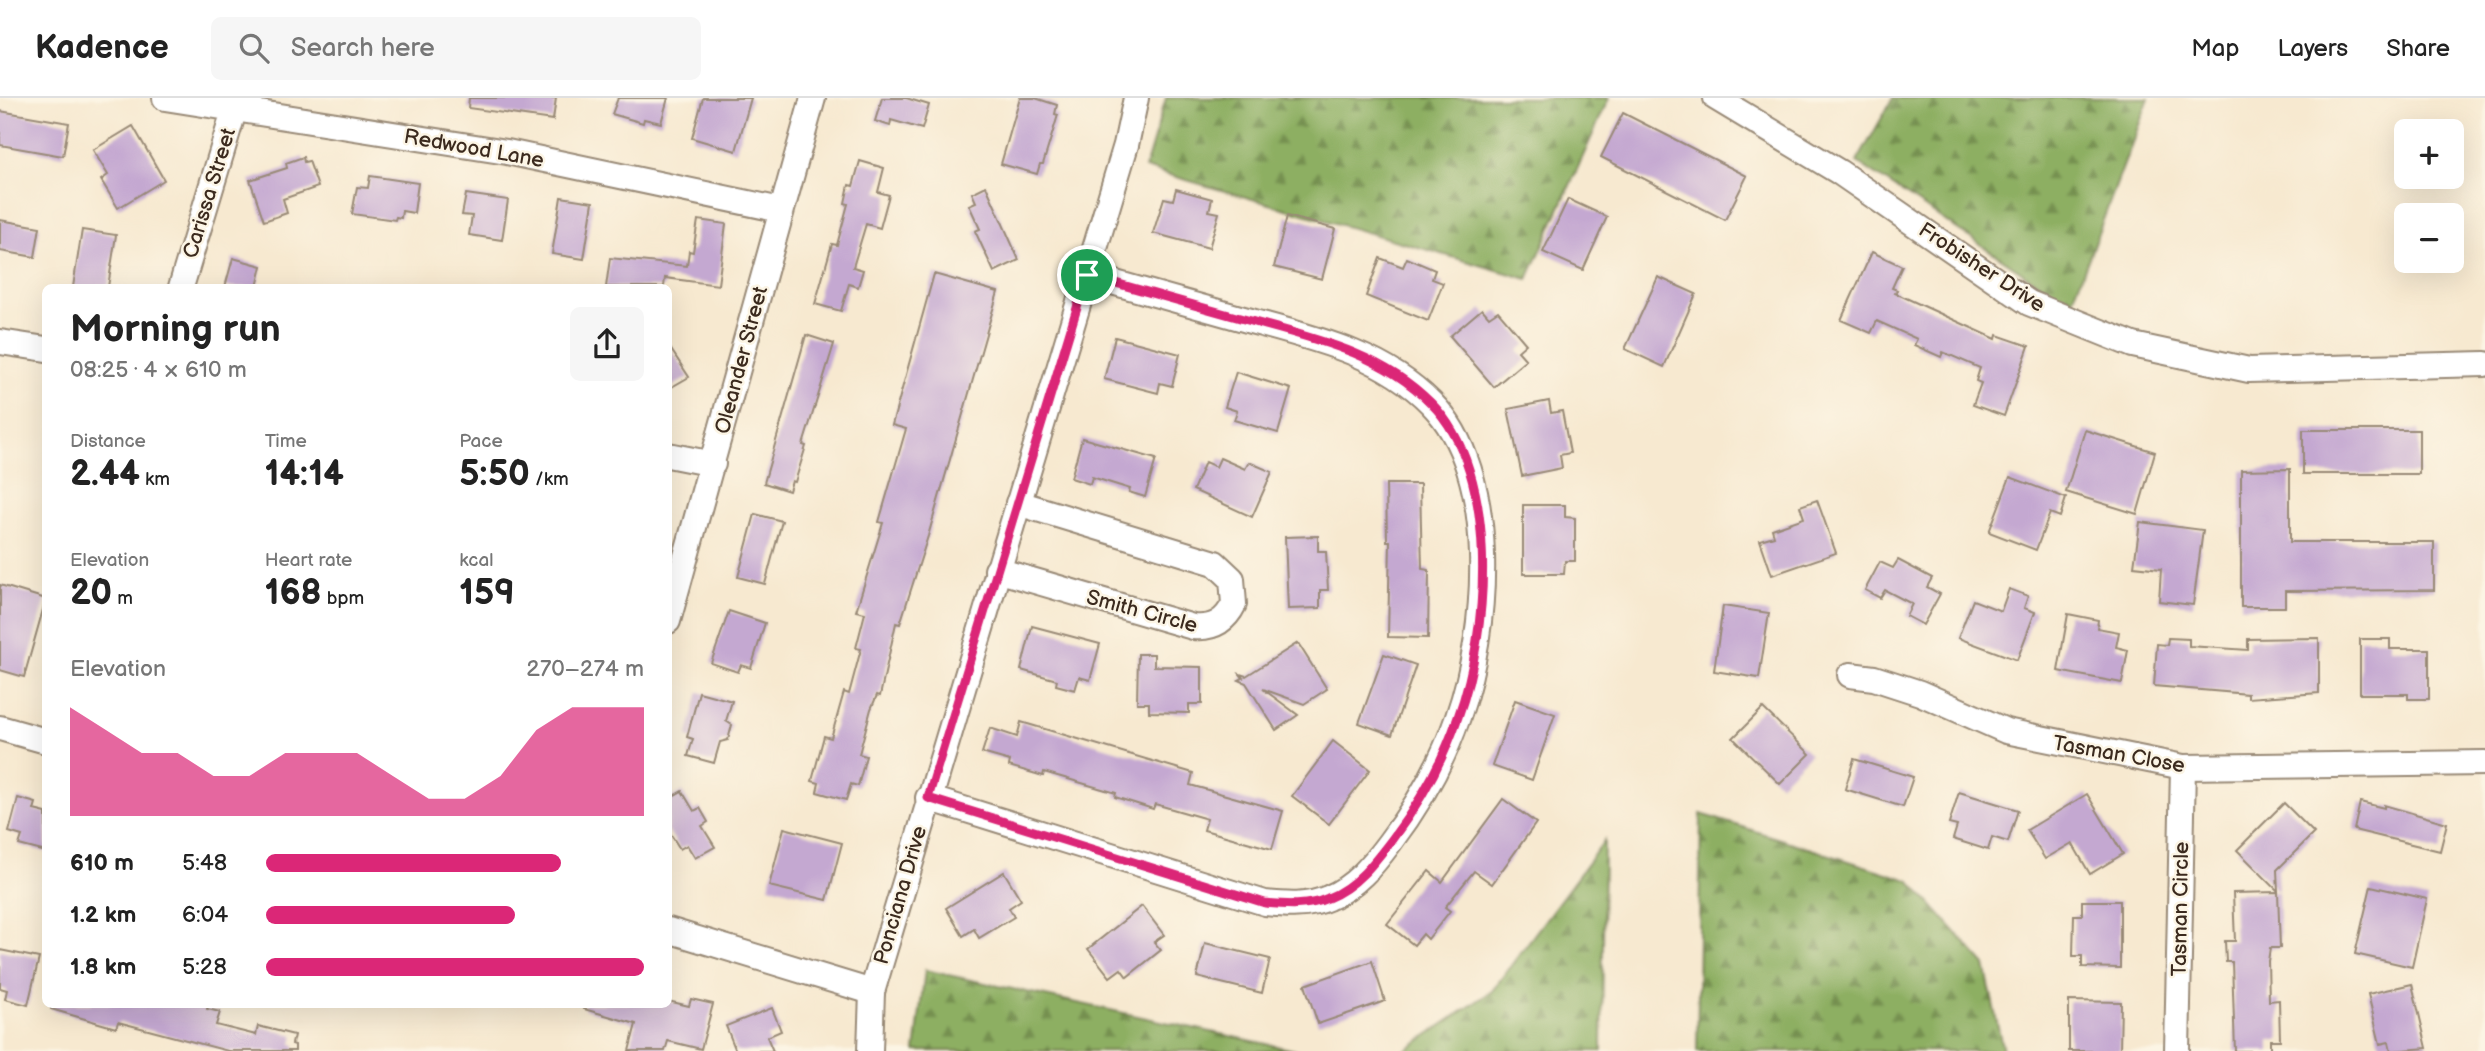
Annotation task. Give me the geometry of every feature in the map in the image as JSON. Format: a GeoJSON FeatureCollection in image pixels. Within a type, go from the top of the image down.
{"type":"FeatureCollection","features":[{"type":"Feature","properties":{"kind":"street","name":"Redwood Lane"},"geometry":{"type":"LineString","coordinates":[[165,98],[236,104],[507,152],[781,210]]}},
{"type":"Feature","properties":{"kind":"street","name":"Oleander Street"},"geometry":{"type":"LineString","coordinates":[[672,607],[813,98]]}},
{"type":"Feature","properties":{"kind":"street","name":"Ponciana Drive"},"geometry":{"type":"LineString","coordinates":[[870,1051],[872,992],[1126,145],[1136,98]]}},
{"type":"Feature","properties":{"kind":"street","name":"Frobisher Drive"},"geometry":{"type":"LineString","coordinates":[[1716,98],[1839,172],[2029,303],[2133,345],[2249,370],[2485,364]]}},
{"type":"Feature","properties":{"kind":"street","name":"Carissa Street"},"geometry":{"type":"LineString","coordinates":[[182,284],[236,104]]}},
{"type":"Feature","properties":{"kind":"street"},"geometry":{"type":"LineString","coordinates":[[928,798],[1265,903],[1300,905],[1327,899],[1349,887],[1374,863],[1431,779],[1459,715],[1478,626],[1479,524],[1464,454],[1449,425],[1433,404],[1411,384],[1361,354],[1087,275]]}},
{"type":"Feature","properties":{"kind":"street"},"geometry":{"type":"LineString","coordinates":[[0,342],[42,348]]}},
{"type":"Feature","properties":{"kind":"street"},"geometry":{"type":"LineString","coordinates":[[672,456],[713,464]]}},
{"type":"Feature","properties":{"kind":"street","name":"Smith Circle"},"geometry":{"type":"LineString","coordinates":[[997,570],[1193,627],[1207,628],[1219,624],[1234,604],[1232,579],[1215,563],[1018,503]]}},
{"type":"Feature","properties":{"kind":"street","name":"Tasman Close"},"geometry":{"type":"LineString","coordinates":[[1850,675],[1874,678],[1908,688],[2006,731],[2183,768],[2485,763]]}},
{"type":"Feature","properties":{"kind":"street"},"geometry":{"type":"LineString","coordinates":[[0,728],[42,740]]}},
{"type":"Feature","properties":{"kind":"street","name":"Tasman Circle"},"geometry":{"type":"LineString","coordinates":[[2177,1051],[2183,768]]}},
{"type":"Feature","properties":{"kind":"street"},"geometry":{"type":"LineString","coordinates":[[672,931],[872,992]]}},
{"type":"Feature","properties":{"kind":"green space"},"geometry":{"type":"Polygon","coordinates":[[[1166,98],[1609,98],[1528,279],[1145,168],[1166,98]]]}},
{"type":"Feature","properties":{"kind":"green space"},"geometry":{"type":"Polygon","coordinates":[[[1893,98],[2149,98],[2071,305],[1857,162],[1893,98]]]}},
{"type":"Feature","properties":{"kind":"green space"},"geometry":{"type":"Polygon","coordinates":[[[1701,814],[1909,880],[1985,965],[2003,1051],[1697,1051],[1701,814]]]}},
{"type":"Feature","properties":{"kind":"green space"},"geometry":{"type":"Polygon","coordinates":[[[1604,841],[1602,1051],[1404,1051],[1492,991],[1604,841]]]}},
{"type":"Feature","properties":{"kind":"green space"},"geometry":{"type":"Polygon","coordinates":[[[925,970],[1299,1051],[915,1051],[925,970]]]}},
{"type":"Feature","properties":{"kind":"building"},"geometry":{"type":"Polygon","coordinates":[[[469,98],[556,98],[553,120],[468,108],[469,98]]]}},
{"type":"Feature","properties":{"kind":"building"},"geometry":{"type":"Polygon","coordinates":[[[618,98],[668,98],[661,123],[644,119],[643,123],[612,114],[618,98]]]}},
{"type":"Feature","properties":{"kind":"building"},"geometry":{"type":"Polygon","coordinates":[[[703,98],[751,98],[736,151],[692,138],[703,98]]]}},
{"type":"Feature","properties":{"kind":"building"},"geometry":{"type":"Polygon","coordinates":[[[882,98],[906,98],[929,105],[922,129],[891,120],[890,126],[875,121],[882,98]]]}},
{"type":"Feature","properties":{"kind":"building"},"geometry":{"type":"Polygon","coordinates":[[[1020,98],[1035,98],[1057,105],[1055,114],[1058,115],[1043,164],[1040,164],[1037,174],[1001,164],[1020,98]]]}},
{"type":"Feature","properties":{"kind":"building"},"geometry":{"type":"Polygon","coordinates":[[[0,111],[69,123],[63,156],[0,145],[0,111]]]}},
{"type":"Feature","properties":{"kind":"building"},"geometry":{"type":"Polygon","coordinates":[[[1623,113],[1747,176],[1725,220],[1601,157],[1623,113]]]}},
{"type":"Feature","properties":{"kind":"building"},"geometry":{"type":"Polygon","coordinates":[[[133,126],[164,180],[118,208],[101,180],[108,175],[93,150],[133,126]]]}},
{"type":"Feature","properties":{"kind":"building"},"geometry":{"type":"Polygon","coordinates":[[[303,157],[304,162],[309,161],[318,187],[283,199],[287,213],[264,221],[250,180],[287,168],[286,163],[303,157]]]}},
{"type":"Feature","properties":{"kind":"building"},"geometry":{"type":"Polygon","coordinates":[[[860,161],[884,168],[878,192],[889,195],[880,228],[866,224],[853,267],[863,270],[858,287],[849,284],[841,311],[815,304],[832,244],[837,245],[848,204],[845,203],[849,185],[853,186],[860,161]]]}},
{"type":"Feature","properties":{"kind":"building"},"geometry":{"type":"Polygon","coordinates":[[[370,176],[418,183],[414,213],[402,211],[401,218],[396,217],[395,220],[352,214],[357,187],[368,188],[370,176]]]}},
{"type":"Feature","properties":{"kind":"building"},"geometry":{"type":"Polygon","coordinates":[[[986,186],[1019,260],[994,272],[975,231],[980,229],[969,205],[976,202],[972,193],[986,186]]]}},
{"type":"Feature","properties":{"kind":"building"},"geometry":{"type":"Polygon","coordinates":[[[1176,189],[1212,199],[1209,211],[1219,213],[1209,248],[1153,233],[1164,198],[1173,200],[1176,189]]]}},
{"type":"Feature","properties":{"kind":"building"},"geometry":{"type":"Polygon","coordinates":[[[466,194],[508,200],[502,240],[469,235],[472,216],[462,215],[466,194]]]}},
{"type":"Feature","properties":{"kind":"building"},"geometry":{"type":"Polygon","coordinates":[[[561,197],[593,202],[584,259],[552,254],[561,197]]]}},
{"type":"Feature","properties":{"kind":"building"},"geometry":{"type":"Polygon","coordinates":[[[1568,199],[1607,217],[1583,270],[1543,252],[1568,199]]]}},
{"type":"Feature","properties":{"kind":"building"},"geometry":{"type":"Polygon","coordinates":[[[1287,216],[1335,229],[1322,279],[1274,267],[1287,216]]]}},
{"type":"Feature","properties":{"kind":"building"},"geometry":{"type":"Polygon","coordinates":[[[0,220],[40,227],[35,257],[0,251],[0,220]]]}},
{"type":"Feature","properties":{"kind":"building"},"geometry":{"type":"Polygon","coordinates":[[[698,220],[726,224],[718,285],[665,278],[664,284],[606,284],[610,258],[687,266],[689,251],[693,252],[698,220]]]}},
{"type":"Feature","properties":{"kind":"building"},"geometry":{"type":"Polygon","coordinates":[[[82,230],[116,235],[108,284],[73,284],[82,230]]]}},
{"type":"Feature","properties":{"kind":"building"},"geometry":{"type":"Polygon","coordinates":[[[1872,252],[1902,266],[1892,288],[1897,290],[1895,293],[1996,339],[1997,335],[2029,346],[2004,416],[1973,405],[1981,383],[1976,381],[1980,368],[1943,352],[1941,357],[1914,345],[1917,339],[1877,321],[1871,333],[1841,320],[1872,252]]]}},
{"type":"Feature","properties":{"kind":"building"},"geometry":{"type":"Polygon","coordinates":[[[233,258],[262,266],[258,284],[226,284],[233,258]]]}},
{"type":"Feature","properties":{"kind":"building"},"geometry":{"type":"Polygon","coordinates":[[[1380,258],[1403,267],[1407,258],[1435,270],[1432,279],[1443,283],[1428,321],[1366,296],[1380,258]]]}},
{"type":"Feature","properties":{"kind":"building"},"geometry":{"type":"Polygon","coordinates":[[[934,274],[998,292],[928,536],[900,624],[896,623],[880,696],[877,695],[871,709],[859,754],[866,756],[858,786],[851,784],[846,800],[817,792],[819,783],[812,781],[824,736],[831,738],[844,692],[849,694],[861,649],[856,648],[865,613],[856,611],[883,523],[879,522],[906,429],[892,425],[934,274]]]}},
{"type":"Feature","properties":{"kind":"building"},"geometry":{"type":"Polygon","coordinates":[[[1658,277],[1696,294],[1664,367],[1625,349],[1658,277]]]}},
{"type":"Feature","properties":{"kind":"building"},"geometry":{"type":"Polygon","coordinates":[[[1482,309],[1489,317],[1498,311],[1526,344],[1518,351],[1526,360],[1494,387],[1450,336],[1482,309]]]}},
{"type":"Feature","properties":{"kind":"building"},"geometry":{"type":"Polygon","coordinates":[[[806,335],[834,344],[803,445],[806,446],[795,482],[792,481],[789,491],[764,483],[806,335]]]}},
{"type":"Feature","properties":{"kind":"building"},"geometry":{"type":"Polygon","coordinates":[[[1115,337],[1180,354],[1172,386],[1160,383],[1158,393],[1104,379],[1115,337]]]}},
{"type":"Feature","properties":{"kind":"building"},"geometry":{"type":"Polygon","coordinates":[[[672,351],[689,377],[672,387],[672,351]]]}},
{"type":"Feature","properties":{"kind":"building"},"geometry":{"type":"Polygon","coordinates":[[[1236,372],[1291,389],[1278,433],[1234,420],[1237,411],[1225,407],[1236,372]]]}},
{"type":"Feature","properties":{"kind":"building"},"geometry":{"type":"Polygon","coordinates":[[[1549,401],[1551,413],[1562,411],[1570,453],[1560,455],[1562,468],[1522,476],[1508,409],[1549,401]]]}},
{"type":"Feature","properties":{"kind":"building"},"geometry":{"type":"Polygon","coordinates":[[[2085,430],[2155,452],[2137,514],[2066,492],[2085,430]]]}},
{"type":"Feature","properties":{"kind":"building"},"geometry":{"type":"Polygon","coordinates":[[[2303,430],[2419,430],[2419,474],[2303,474],[2303,430]]]}},
{"type":"Feature","properties":{"kind":"building"},"geometry":{"type":"Polygon","coordinates":[[[1082,438],[1156,459],[1145,497],[1129,492],[1130,489],[1092,477],[1090,484],[1071,478],[1082,438]]]}},
{"type":"Feature","properties":{"kind":"building"},"geometry":{"type":"Polygon","coordinates":[[[1220,458],[1245,469],[1249,462],[1272,472],[1252,517],[1193,490],[1205,462],[1216,467],[1220,458]]]}},
{"type":"Feature","properties":{"kind":"building"},"geometry":{"type":"Polygon","coordinates":[[[2290,469],[2290,542],[2434,542],[2434,590],[2285,591],[2285,607],[2241,607],[2241,470],[2290,469]]]}},
{"type":"Feature","properties":{"kind":"building"},"geometry":{"type":"Polygon","coordinates":[[[2010,477],[2066,498],[2060,517],[2050,513],[2036,550],[1989,532],[2010,477]]]}},
{"type":"Feature","properties":{"kind":"building"},"geometry":{"type":"Polygon","coordinates":[[[1386,484],[1420,484],[1422,569],[1429,570],[1428,638],[1388,637],[1390,541],[1387,541],[1386,484]]]}},
{"type":"Feature","properties":{"kind":"building"},"geometry":{"type":"Polygon","coordinates":[[[1817,500],[1836,553],[1772,575],[1760,540],[1774,536],[1772,529],[1804,518],[1800,506],[1817,500]]]}},
{"type":"Feature","properties":{"kind":"building"},"geometry":{"type":"Polygon","coordinates":[[[1523,505],[1565,505],[1565,517],[1575,518],[1575,561],[1565,561],[1564,574],[1523,574],[1523,505]]]}},
{"type":"Feature","properties":{"kind":"building"},"geometry":{"type":"Polygon","coordinates":[[[755,514],[782,521],[765,584],[738,577],[755,514]]]}},
{"type":"Feature","properties":{"kind":"building"},"geometry":{"type":"Polygon","coordinates":[[[2140,522],[2203,530],[2193,605],[2159,601],[2161,569],[2134,566],[2140,522]]]}},
{"type":"Feature","properties":{"kind":"building"},"geometry":{"type":"Polygon","coordinates":[[[1318,536],[1318,551],[1326,551],[1328,590],[1320,590],[1320,608],[1288,609],[1285,537],[1318,536]]]}},
{"type":"Feature","properties":{"kind":"building"},"geometry":{"type":"Polygon","coordinates":[[[1898,560],[1932,578],[1927,587],[1940,594],[1923,625],[1906,616],[1912,604],[1885,590],[1880,598],[1865,590],[1880,562],[1893,568],[1898,560]]]}},
{"type":"Feature","properties":{"kind":"building"},"geometry":{"type":"Polygon","coordinates":[[[0,585],[42,598],[42,613],[24,677],[0,670],[0,585]]]}},
{"type":"Feature","properties":{"kind":"building"},"geometry":{"type":"Polygon","coordinates":[[[2009,589],[2028,596],[2024,608],[2035,612],[2017,660],[1958,638],[1973,600],[2001,611],[2009,589]]]}},
{"type":"Feature","properties":{"kind":"building"},"geometry":{"type":"Polygon","coordinates":[[[1723,606],[1769,613],[1759,678],[1714,671],[1723,606]]]}},
{"type":"Feature","properties":{"kind":"building"},"geometry":{"type":"Polygon","coordinates":[[[729,611],[765,623],[751,668],[741,665],[738,672],[711,663],[729,611]]]}},
{"type":"Feature","properties":{"kind":"building"},"geometry":{"type":"Polygon","coordinates":[[[2068,614],[2098,620],[2097,628],[2119,632],[2116,647],[2128,650],[2122,683],[2058,671],[2068,614]]]}},
{"type":"Feature","properties":{"kind":"building"},"geometry":{"type":"Polygon","coordinates":[[[1032,626],[1100,644],[1090,680],[1079,677],[1075,690],[1056,685],[1057,680],[1021,670],[1032,626]]]}},
{"type":"Feature","properties":{"kind":"building"},"geometry":{"type":"Polygon","coordinates":[[[2168,638],[2189,639],[2189,646],[2248,650],[2248,639],[2319,638],[2319,693],[2248,698],[2248,694],[2154,686],[2157,644],[2167,645],[2168,638]]]}},
{"type":"Feature","properties":{"kind":"building"},"geometry":{"type":"Polygon","coordinates":[[[2360,639],[2390,639],[2390,649],[2429,649],[2429,699],[2408,699],[2408,694],[2360,694],[2360,639]]]}},
{"type":"Feature","properties":{"kind":"building"},"geometry":{"type":"Polygon","coordinates":[[[1298,643],[1327,689],[1304,704],[1263,689],[1298,715],[1276,730],[1246,683],[1239,680],[1243,678],[1240,674],[1246,676],[1298,643]]]}},
{"type":"Feature","properties":{"kind":"building"},"geometry":{"type":"Polygon","coordinates":[[[1138,654],[1154,654],[1154,666],[1202,667],[1202,704],[1189,704],[1189,713],[1149,712],[1149,703],[1137,703],[1138,654]]]}},
{"type":"Feature","properties":{"kind":"building"},"geometry":{"type":"Polygon","coordinates":[[[1384,654],[1416,665],[1392,735],[1359,723],[1384,654]]]}},
{"type":"Feature","properties":{"kind":"building"},"geometry":{"type":"Polygon","coordinates":[[[699,692],[732,701],[726,721],[732,725],[728,740],[720,742],[714,763],[688,756],[693,739],[687,737],[699,692]]]}},
{"type":"Feature","properties":{"kind":"building"},"geometry":{"type":"Polygon","coordinates":[[[1515,700],[1555,714],[1532,780],[1492,766],[1515,700]]]}},
{"type":"Feature","properties":{"kind":"building"},"geometry":{"type":"Polygon","coordinates":[[[1763,708],[1810,754],[1780,784],[1733,738],[1763,708]]]}},
{"type":"Feature","properties":{"kind":"building"},"geometry":{"type":"Polygon","coordinates":[[[1021,722],[1193,773],[1190,785],[1283,811],[1272,849],[1204,830],[1207,819],[1155,804],[1153,809],[1115,797],[1116,793],[1044,772],[1043,776],[1009,766],[1010,761],[982,753],[990,728],[1017,737],[1021,722]]]}},
{"type":"Feature","properties":{"kind":"building"},"geometry":{"type":"Polygon","coordinates":[[[1333,741],[1370,770],[1329,824],[1292,796],[1333,741]]]}},
{"type":"Feature","properties":{"kind":"building"},"geometry":{"type":"Polygon","coordinates":[[[1854,759],[1913,777],[1903,807],[1845,789],[1854,759]]]}},
{"type":"Feature","properties":{"kind":"building"},"geometry":{"type":"Polygon","coordinates":[[[682,791],[694,811],[700,808],[708,822],[702,826],[715,847],[695,858],[687,845],[680,849],[672,836],[672,797],[682,791]]]}},
{"type":"Feature","properties":{"kind":"building"},"geometry":{"type":"Polygon","coordinates":[[[1959,792],[2018,810],[2008,842],[1992,837],[1988,850],[1953,839],[1957,826],[1949,824],[1959,792]]]}},
{"type":"Feature","properties":{"kind":"building"},"geometry":{"type":"Polygon","coordinates":[[[2087,794],[2123,854],[2090,874],[2072,843],[2045,859],[2027,830],[2087,794]]]}},
{"type":"Feature","properties":{"kind":"building"},"geometry":{"type":"Polygon","coordinates":[[[18,798],[36,803],[34,810],[42,812],[42,851],[19,845],[22,836],[9,832],[18,798]]]}},
{"type":"Feature","properties":{"kind":"building"},"geometry":{"type":"Polygon","coordinates":[[[1503,799],[1536,823],[1492,884],[1474,871],[1445,907],[1450,911],[1428,939],[1423,934],[1414,945],[1387,924],[1429,871],[1442,882],[1503,799]]]}},
{"type":"Feature","properties":{"kind":"building"},"geometry":{"type":"Polygon","coordinates":[[[2360,802],[2384,808],[2384,805],[2447,823],[2440,851],[2354,830],[2360,802]]]}},
{"type":"Feature","properties":{"kind":"building"},"geometry":{"type":"Polygon","coordinates":[[[2284,803],[2314,833],[2277,870],[2278,891],[2237,850],[2284,803]]]}},
{"type":"Feature","properties":{"kind":"building"},"geometry":{"type":"Polygon","coordinates":[[[784,828],[842,843],[827,900],[769,886],[784,828]]]}},
{"type":"Feature","properties":{"kind":"building"},"geometry":{"type":"Polygon","coordinates":[[[1004,872],[1021,900],[1009,908],[1014,917],[979,938],[974,929],[963,936],[946,908],[1004,872]]]}},
{"type":"Feature","properties":{"kind":"building"},"geometry":{"type":"Polygon","coordinates":[[[2371,886],[2427,899],[2412,967],[2355,954],[2371,886]]]}},
{"type":"Feature","properties":{"kind":"building"},"geometry":{"type":"Polygon","coordinates":[[[2278,892],[2280,948],[2270,948],[2268,961],[2269,1001],[2279,1000],[2280,1040],[2270,1040],[2270,1051],[2235,1051],[2232,962],[2226,962],[2225,941],[2235,941],[2233,893],[2278,892]]]}},
{"type":"Feature","properties":{"kind":"building"},"geometry":{"type":"Polygon","coordinates":[[[2082,901],[2120,901],[2120,968],[2082,967],[2082,956],[2073,956],[2074,915],[2082,915],[2082,901]]]}},
{"type":"Feature","properties":{"kind":"building"},"geometry":{"type":"Polygon","coordinates":[[[1142,906],[1164,935],[1154,942],[1161,950],[1127,977],[1121,969],[1110,977],[1088,949],[1142,906]]]}},
{"type":"Feature","properties":{"kind":"building"},"geometry":{"type":"Polygon","coordinates":[[[1205,943],[1270,959],[1262,993],[1197,977],[1205,943]]]}},
{"type":"Feature","properties":{"kind":"building"},"geometry":{"type":"Polygon","coordinates":[[[0,950],[39,958],[28,1005],[5,999],[7,990],[0,988],[0,950]]]}},
{"type":"Feature","properties":{"kind":"building"},"geometry":{"type":"Polygon","coordinates":[[[1372,961],[1385,1001],[1318,1024],[1305,985],[1372,961]]]}},
{"type":"Feature","properties":{"kind":"building"},"geometry":{"type":"Polygon","coordinates":[[[2412,984],[2427,1048],[2391,1051],[2389,1042],[2380,1044],[2368,994],[2412,984]]]}},
{"type":"Feature","properties":{"kind":"building"},"geometry":{"type":"Polygon","coordinates":[[[691,999],[713,1004],[701,1049],[668,1041],[665,1051],[629,1051],[636,1024],[584,1009],[672,1008],[672,1002],[689,1006],[691,999]]]}},
{"type":"Feature","properties":{"kind":"building"},"geometry":{"type":"Polygon","coordinates":[[[2069,1001],[2121,1002],[2120,1051],[2069,1051],[2069,1001]]]}},
{"type":"Feature","properties":{"kind":"building"},"geometry":{"type":"Polygon","coordinates":[[[207,1008],[220,1012],[216,1025],[256,1035],[258,1026],[294,1035],[292,1044],[295,1045],[295,1051],[228,1051],[118,1022],[116,1028],[51,1009],[207,1008]]]}},
{"type":"Feature","properties":{"kind":"building"},"geometry":{"type":"Polygon","coordinates":[[[772,1008],[781,1031],[767,1037],[773,1051],[736,1051],[726,1026],[772,1008]]]}},
{"type":"Feature","properties":{"kind":"route"},"geometry":{"type":"LineString","coordinates":[[1087,275],[1361,354],[1411,384],[1433,404],[1449,425],[1464,454],[1478,514],[1480,603],[1474,654],[1459,715],[1431,779],[1395,836],[1374,863],[1349,887],[1327,899],[1300,905],[1265,903],[928,798],[1087,275]]}}]}
